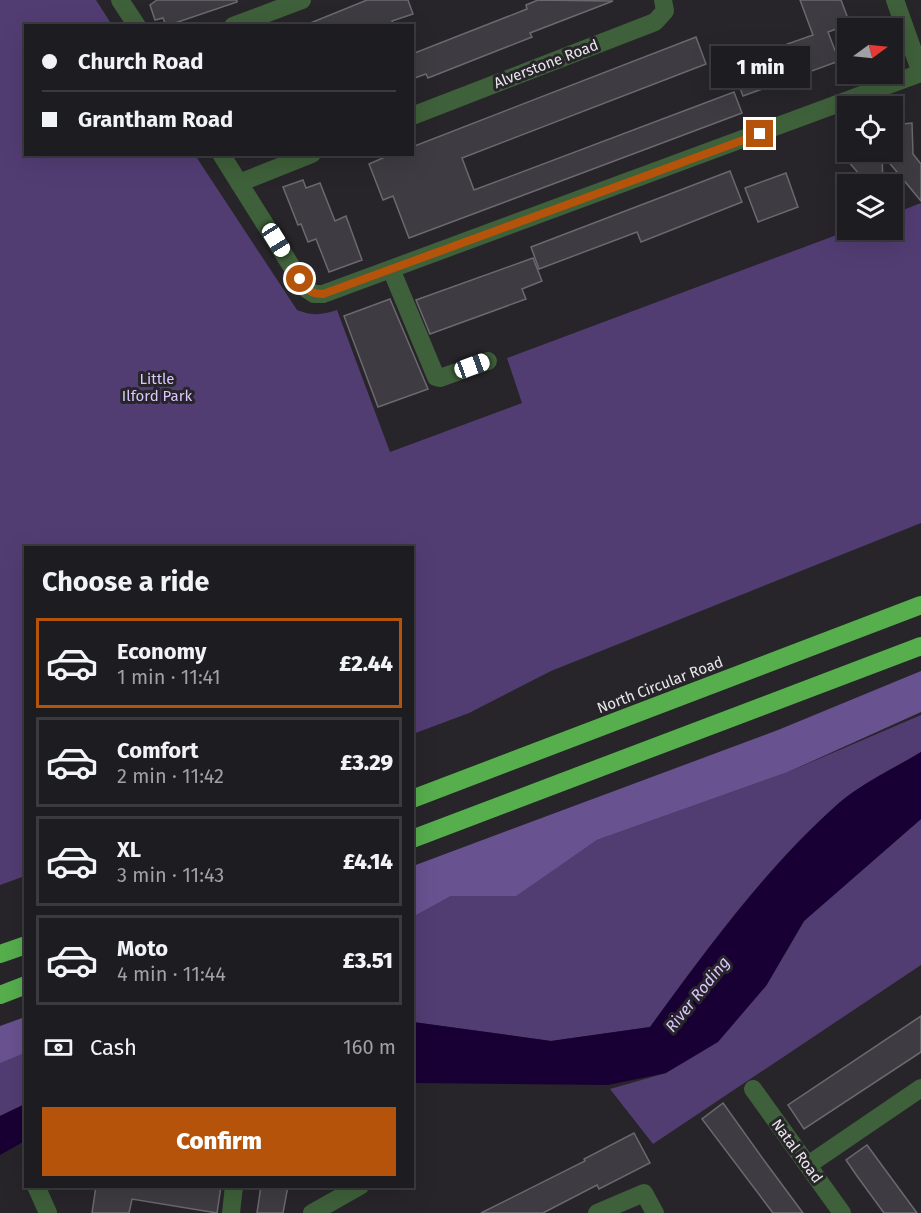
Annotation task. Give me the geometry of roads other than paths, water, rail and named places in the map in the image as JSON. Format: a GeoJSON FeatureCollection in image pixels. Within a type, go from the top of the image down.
{"type":"FeatureCollection","features":[{"type":"Feature","properties":{"kind":"highway","name":"North Circular Road"},"geometry":{"type":"LineString","coordinates":[[414,798],[921,605]]}},
{"type":"Feature","properties":{"kind":"highway"},"geometry":{"type":"LineString","coordinates":[[414,838],[921,646]]}},
{"type":"Feature","properties":{"kind":"highway"},"geometry":{"type":"LineString","coordinates":[[0,954],[24,946]]}},
{"type":"Feature","properties":{"kind":"highway"},"geometry":{"type":"LineString","coordinates":[[0,995],[24,986]]}},
{"type":"Feature","properties":{"kind":"street"},"geometry":{"type":"LineString","coordinates":[[120,0],[136,24]]}},
{"type":"Feature","properties":{"kind":"street"},"geometry":{"type":"LineString","coordinates":[[238,24],[302,0]]}},
{"type":"Feature","properties":{"kind":"street","name":"Alverstone Road"},"geometry":{"type":"LineString","coordinates":[[414,115],[655,22],[665,11],[663,0]]}},
{"type":"Feature","properties":{"kind":"street"},"geometry":{"type":"LineString","coordinates":[[222,156],[305,288],[314,294],[323,294],[921,73],[895,0]]}},
{"type":"Feature","properties":{"kind":"street"},"geometry":{"type":"LineString","coordinates":[[239,183],[307,156]]}},
{"type":"Feature","properties":{"kind":"street"},"geometry":{"type":"LineString","coordinates":[[391,269],[436,377],[440,378],[488,361]]}},
{"type":"Feature","properties":{"kind":"street"},"geometry":{"type":"LineString","coordinates":[[808,1165],[921,1088]]}},
{"type":"Feature","properties":{"kind":"street","name":"Natal Road"},"geometry":{"type":"LineString","coordinates":[[753,1089],[842,1213]]}},
{"type":"Feature","properties":{"kind":"street"},"geometry":{"type":"LineString","coordinates":[[37,1188],[48,1213]]}},
{"type":"Feature","properties":{"kind":"street"},"geometry":{"type":"LineString","coordinates":[[231,1213],[234,1188]]}},
{"type":"Feature","properties":{"kind":"street"},"geometry":{"type":"LineString","coordinates":[[312,1213],[356,1188]]}},
{"type":"Feature","properties":{"kind":"street"},"geometry":{"type":"LineString","coordinates":[[597,1213],[644,1193],[655,1213]]}},
{"type":"Feature","properties":{"kind":"water","name":"River Roding"},"geometry":{"type":"Polygon","coordinates":[[[921,752],[921,819],[804,921],[766,986],[718,1042],[666,1073],[608,1085],[414,1083],[414,1022],[551,1041],[650,1027],[738,910],[787,854],[839,803],[879,776],[921,752]]]}},
{"type":"Feature","properties":{"kind":"water"},"geometry":{"type":"Polygon","coordinates":[[[24,1104],[24,1142],[0,1155],[0,1116],[24,1104]]]}},
{"type":"Feature","properties":{"kind":"park label","name":"Little Ilford Park"},"geometry":{"type":"Point","coordinates":[157,388]}}]}
